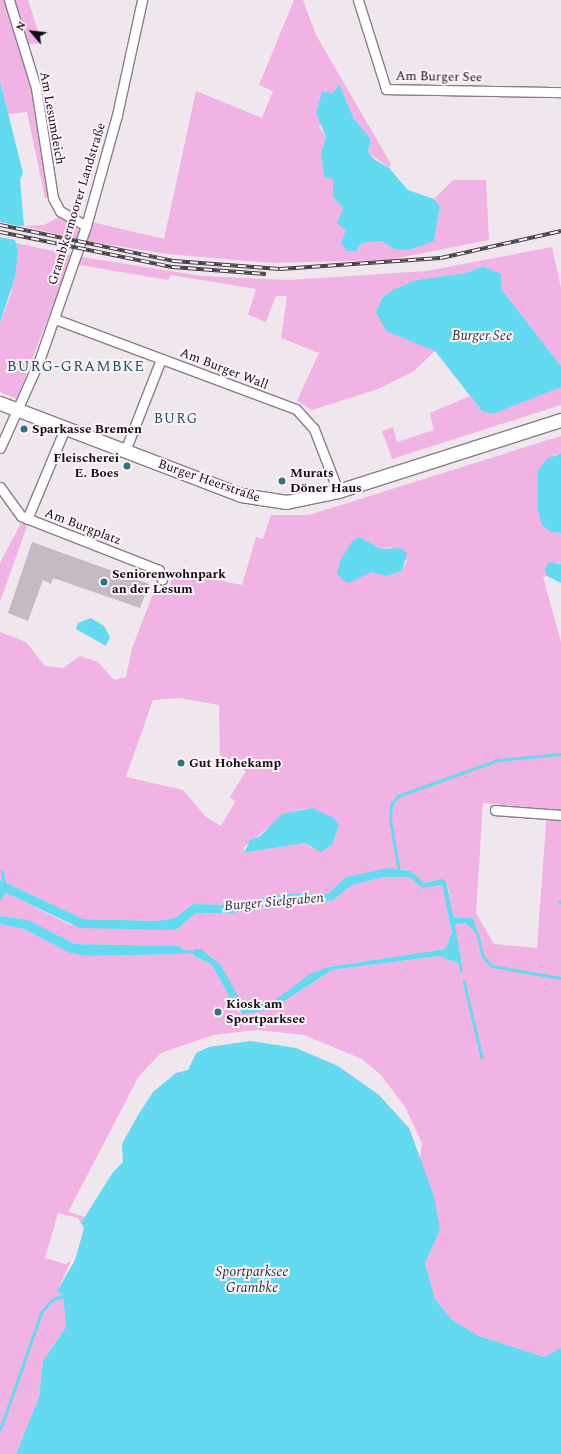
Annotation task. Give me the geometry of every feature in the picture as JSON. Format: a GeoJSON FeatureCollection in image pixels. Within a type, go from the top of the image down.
{"type":"FeatureCollection","features":[{"type":"Feature","properties":{"kind":"main road","name":"Burger Heerstraße"},"geometry":{"type":"LineString","coordinates":[[0,404],[257,499],[286,502],[338,491],[561,420]]}},
{"type":"Feature","properties":{"kind":"street","name":"Am Lesumdeich"},"geometry":{"type":"LineString","coordinates":[[9,0],[36,88],[53,198],[60,211],[86,226]]}},
{"type":"Feature","properties":{"kind":"street","name":"Grambkermoorer Landstraße"},"geometry":{"type":"LineString","coordinates":[[0,448],[18,410],[55,319],[86,226],[117,115],[142,0]]}},
{"type":"Feature","properties":{"kind":"street","name":"Am Burger See"},"geometry":{"type":"LineString","coordinates":[[358,0],[386,90],[561,92]]}},
{"type":"Feature","properties":{"kind":"street","name":"Am Burger Wall"},"geometry":{"type":"LineString","coordinates":[[55,319],[296,409],[314,429],[338,491]]}},
{"type":"Feature","properties":{"kind":"street"},"geometry":{"type":"LineString","coordinates":[[125,451],[161,359]]}},
{"type":"Feature","properties":{"kind":"street"},"geometry":{"type":"LineString","coordinates":[[27,519],[65,428]]}},
{"type":"Feature","properties":{"kind":"street","name":"Am Burgplatz"},"geometry":{"type":"LineString","coordinates":[[0,487],[27,519],[159,570],[162,580]]}},
{"type":"Feature","properties":{"kind":"street"},"geometry":{"type":"LineString","coordinates":[[495,810],[561,815]]}},
{"type":"Feature","properties":{"kind":"shaded area"},"geometry":{"type":"Polygon","coordinates":[[[0,0],[28,0],[42,43],[21,45],[32,84],[50,197],[45,198],[27,112],[8,114],[0,81],[0,0]]]}},
{"type":"Feature","properties":{"kind":"shaded area"},"geometry":{"type":"Polygon","coordinates":[[[294,0],[303,0],[316,35],[391,164],[389,168],[368,152],[371,139],[354,119],[339,84],[319,127],[326,137],[321,153],[324,177],[333,179],[333,197],[343,208],[346,234],[356,251],[362,243],[383,241],[394,249],[434,241],[440,206],[434,199],[453,180],[486,180],[489,240],[388,260],[271,263],[167,254],[87,241],[92,222],[164,239],[196,91],[262,118],[273,91],[259,85],[294,0]]]}},
{"type":"Feature","properties":{"kind":"shaded area"},"geometry":{"type":"Polygon","coordinates":[[[59,217],[79,230],[77,239],[24,226],[44,225],[59,217]]]}},
{"type":"Feature","properties":{"kind":"shaded area"},"geometry":{"type":"Polygon","coordinates":[[[16,243],[72,255],[17,399],[0,392],[0,323],[11,294],[18,250],[16,243]]]}},
{"type":"Feature","properties":{"kind":"shaded area"},"geometry":{"type":"Polygon","coordinates":[[[552,247],[561,288],[561,366],[502,290],[501,274],[483,266],[466,273],[416,280],[382,298],[376,312],[435,351],[414,371],[378,389],[312,410],[297,401],[319,353],[281,338],[287,296],[276,296],[266,322],[248,315],[256,289],[171,275],[168,280],[79,265],[82,257],[202,276],[289,280],[427,271],[552,247]]]}},
{"type":"Feature","properties":{"kind":"shaded area"},"geometry":{"type":"Polygon","coordinates":[[[561,386],[561,405],[392,459],[382,431],[393,427],[397,442],[434,430],[430,413],[470,396],[482,411],[493,414],[561,386]]]}},
{"type":"Feature","properties":{"kind":"shaded area"},"geometry":{"type":"Polygon","coordinates":[[[561,436],[561,453],[555,454],[538,470],[538,511],[551,532],[561,533],[561,564],[558,562],[545,570],[547,576],[543,577],[561,642],[561,1348],[544,1357],[479,1336],[452,1320],[435,1299],[425,1263],[440,1230],[420,1158],[422,1143],[405,1107],[381,1075],[362,1059],[304,1035],[257,1030],[213,1035],[161,1053],[139,1076],[68,1212],[85,1217],[81,1223],[78,1218],[58,1213],[45,1258],[65,1264],[71,1261],[57,1291],[63,1295],[66,1327],[43,1361],[39,1397],[16,1454],[0,1454],[0,924],[24,929],[70,953],[89,956],[181,954],[179,946],[75,944],[28,920],[0,916],[0,901],[6,893],[71,925],[183,924],[196,913],[333,900],[351,885],[384,877],[411,877],[422,888],[442,885],[452,933],[445,949],[328,967],[274,1001],[245,1007],[209,954],[195,949],[194,956],[212,965],[238,1012],[272,1009],[332,970],[439,956],[462,965],[448,887],[437,880],[424,883],[411,871],[400,869],[346,877],[328,894],[281,894],[231,905],[193,904],[175,918],[157,921],[83,919],[0,880],[0,632],[26,642],[45,666],[63,668],[80,656],[98,662],[114,680],[126,677],[132,648],[155,589],[167,593],[175,572],[242,585],[256,537],[263,539],[271,515],[309,515],[561,436]],[[360,537],[346,551],[364,574],[371,571],[387,576],[402,571],[407,561],[391,547],[381,549],[360,537]],[[180,698],[153,700],[126,777],[183,790],[206,817],[221,826],[235,802],[230,797],[246,771],[220,755],[219,705],[180,698]],[[483,803],[476,913],[494,944],[537,948],[547,809],[483,803]],[[312,808],[297,810],[266,829],[244,847],[244,853],[305,843],[312,848],[312,808]]]}},
{"type":"Feature","properties":{"kind":"shaded area"},"geometry":{"type":"Polygon","coordinates":[[[21,523],[27,526],[0,602],[0,563],[21,523]]]}},
{"type":"Feature","properties":{"kind":"water"},"geometry":{"type":"Polygon","coordinates":[[[0,81],[23,173],[20,180],[24,226],[19,226],[15,240],[18,250],[15,277],[0,323],[0,81]]]}},
{"type":"Feature","properties":{"kind":"water"},"geometry":{"type":"Polygon","coordinates":[[[339,84],[354,119],[371,139],[368,152],[374,159],[389,168],[408,190],[434,199],[440,206],[434,241],[409,250],[394,249],[382,241],[362,243],[356,251],[347,251],[341,243],[346,230],[337,223],[343,208],[333,197],[333,179],[324,177],[321,153],[326,137],[316,113],[322,92],[333,93],[339,84]]]}},
{"type":"Feature","properties":{"kind":"water","name":"Burger See"},"geometry":{"type":"Polygon","coordinates":[[[483,266],[501,274],[502,290],[561,366],[561,387],[493,414],[482,411],[435,351],[386,331],[376,312],[382,298],[393,290],[416,280],[466,273],[483,266]]]}},
{"type":"Feature","properties":{"kind":"water"},"geometry":{"type":"Polygon","coordinates":[[[561,453],[561,533],[551,532],[542,525],[538,511],[538,470],[547,459],[561,453]]]}},
{"type":"Feature","properties":{"kind":"water"},"geometry":{"type":"Polygon","coordinates":[[[360,537],[381,549],[400,548],[407,553],[402,571],[387,576],[371,572],[349,583],[343,580],[337,573],[340,561],[353,540],[360,537]]]}},
{"type":"Feature","properties":{"kind":"water"},"geometry":{"type":"Polygon","coordinates":[[[549,562],[561,564],[561,583],[547,576],[545,570],[549,562]]]}},
{"type":"Feature","properties":{"kind":"water"},"geometry":{"type":"Polygon","coordinates":[[[91,618],[104,626],[110,637],[106,646],[76,629],[78,623],[91,618]]]}},
{"type":"Feature","properties":{"kind":"water"},"geometry":{"type":"Polygon","coordinates":[[[312,808],[334,818],[339,825],[332,845],[321,852],[305,843],[244,853],[250,840],[260,836],[282,814],[312,808]]]}},
{"type":"Feature","properties":{"kind":"water"},"geometry":{"type":"Polygon","coordinates":[[[388,868],[411,871],[424,883],[442,879],[446,882],[454,918],[473,918],[480,938],[466,923],[455,924],[462,965],[439,956],[332,970],[272,1009],[244,1014],[235,1007],[212,965],[194,956],[194,949],[201,949],[220,964],[244,1007],[274,1001],[310,974],[328,967],[445,949],[452,933],[442,885],[422,888],[410,877],[384,877],[352,885],[333,900],[321,902],[291,901],[232,913],[196,913],[177,929],[167,930],[80,928],[6,893],[0,901],[0,880],[83,919],[157,921],[175,918],[193,904],[231,905],[281,894],[328,894],[346,877],[388,868]]]}},
{"type":"Feature","properties":{"kind":"water"},"geometry":{"type":"Polygon","coordinates":[[[0,916],[28,920],[75,944],[179,946],[184,951],[181,954],[89,956],[70,953],[24,929],[0,924],[0,916]]]}},
{"type":"Feature","properties":{"kind":"water","name":"Sportparksee Grambke"},"geometry":{"type":"Polygon","coordinates":[[[250,1041],[296,1048],[338,1066],[379,1095],[409,1128],[434,1196],[440,1230],[425,1263],[435,1299],[452,1320],[479,1336],[544,1357],[561,1348],[561,1454],[16,1454],[39,1397],[43,1361],[66,1327],[63,1295],[57,1291],[75,1260],[84,1228],[81,1223],[113,1172],[123,1162],[122,1144],[138,1115],[153,1092],[176,1073],[188,1070],[196,1053],[209,1047],[250,1041]]]}},
{"type":"Feature","properties":{"kind":"pier"},"geometry":{"type":"Polygon","coordinates":[[[0,222],[19,226],[16,240],[0,237],[0,222]]]}},
{"type":"Feature","properties":{"kind":"building","name":"Seniorenwohnpark an der Lesum"},"geometry":{"type":"Polygon","coordinates":[[[32,542],[149,584],[140,608],[53,578],[51,584],[43,580],[28,621],[8,613],[32,542]]]}},
{"type":"Feature","properties":{"kind":"waterway"},"geometry":{"type":"LineString","coordinates":[[399,872],[390,820],[391,805],[398,796],[498,760],[561,754]]}},
{"type":"Feature","properties":{"kind":"waterway"},"geometry":{"type":"LineString","coordinates":[[2,871],[5,884]]}},
{"type":"Feature","properties":{"kind":"waterway","name":"Burger Sielgraben"},"geometry":{"type":"LineString","coordinates":[[478,935],[483,956],[492,966],[561,978]]}},
{"type":"Feature","properties":{"kind":"waterway"},"geometry":{"type":"LineString","coordinates":[[181,951],[196,952]]}},
{"type":"Feature","properties":{"kind":"waterway"},"geometry":{"type":"LineString","coordinates":[[460,963],[461,970]]}},
{"type":"Feature","properties":{"kind":"waterway"},"geometry":{"type":"LineString","coordinates":[[464,981],[482,1057]]}},
{"type":"Feature","properties":{"kind":"waterway"},"geometry":{"type":"LineString","coordinates":[[0,1430],[42,1311],[53,1299],[67,1295]]}},
{"type":"Feature","properties":{"kind":"railway"},"geometry":{"type":"LineString","coordinates":[[0,225],[174,261],[280,269],[441,258],[561,231]]}},
{"type":"Feature","properties":{"kind":"railway"},"geometry":{"type":"LineString","coordinates":[[0,232],[172,267],[266,274]]}},
{"type":"Feature","properties":{"kind":"place","name":"Sparkasse Bremen"},"geometry":{"type":"Point","coordinates":[24,429]}},
{"type":"Feature","properties":{"kind":"place","name":"Fleischerei E. Boes"},"geometry":{"type":"Point","coordinates":[127,466]}},
{"type":"Feature","properties":{"kind":"place","name":"Murats Döner Haus"},"geometry":{"type":"Point","coordinates":[282,481]}},
{"type":"Feature","properties":{"kind":"place","name":"Seniorenwohnpark an der Lesum"},"geometry":{"type":"Point","coordinates":[104,582]}},
{"type":"Feature","properties":{"kind":"place","name":"Gut Hohekamp"},"geometry":{"type":"Point","coordinates":[181,763]}},
{"type":"Feature","properties":{"kind":"place","name":"Kiosk am Sportparksee"},"geometry":{"type":"Point","coordinates":[218,1012]}},
{"type":"Feature","properties":{"kind":"district","name":"BURG-GRAMBKE"},"geometry":{"type":"Point","coordinates":[76,367]}},
{"type":"Feature","properties":{"kind":"district","name":"BURG"},"geometry":{"type":"Point","coordinates":[176,419]}}]}
